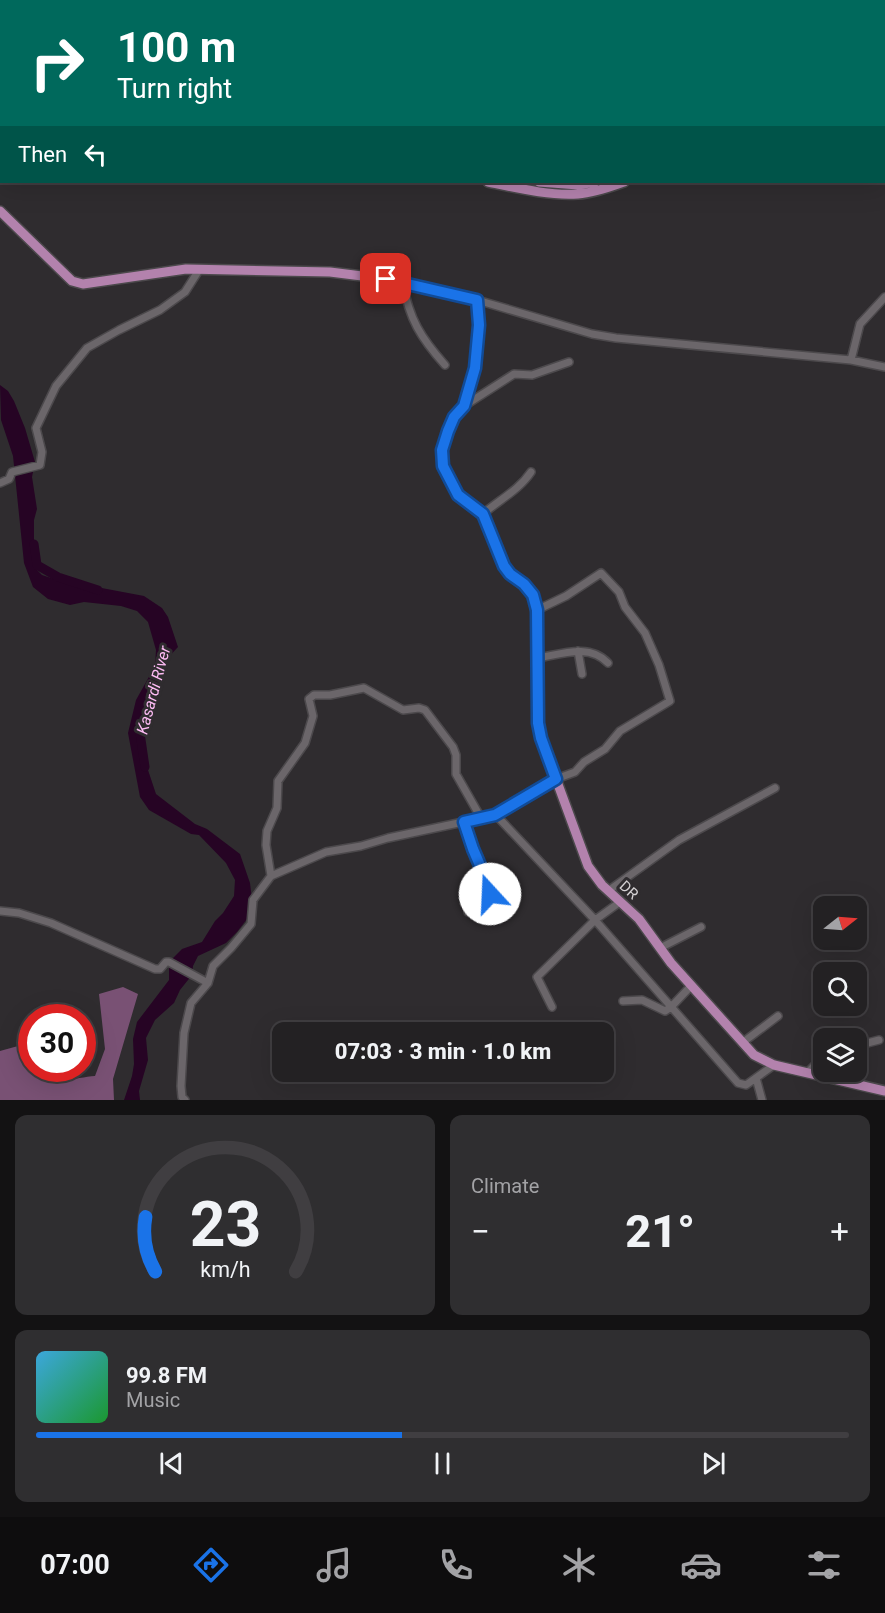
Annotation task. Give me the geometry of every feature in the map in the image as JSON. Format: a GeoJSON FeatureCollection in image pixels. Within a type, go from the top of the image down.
{"type":"FeatureCollection","features":[{"type":"Feature","properties":{"kind":"main road"},"geometry":{"type":"LineString","coordinates":[[492,183],[515,188],[579,194],[621,183]]}},
{"type":"Feature","properties":{"kind":"main road"},"geometry":{"type":"LineString","coordinates":[[552,183],[578,185],[589,183]]}},
{"type":"Feature","properties":{"kind":"main road"},"geometry":{"type":"LineString","coordinates":[[0,211],[72,281],[83,284],[186,269],[330,272],[386,279],[477,300],[479,325],[475,368],[464,406],[454,417],[442,450],[443,466],[458,495],[483,514]]}},
{"type":"Feature","properties":{"kind":"main road","name":"DR"},"geometry":{"type":"LineString","coordinates":[[483,514],[504,566],[533,595],[537,610],[538,723],[541,738],[588,866],[608,891],[639,919],[691,986],[754,1055],[774,1065],[885,1091]]}},
{"type":"Feature","properties":{"kind":"street"},"geometry":{"type":"LineString","coordinates":[[0,483],[9,479],[12,472],[40,465],[42,452],[36,428],[56,386],[87,348],[160,310],[185,292],[199,270]]}},
{"type":"Feature","properties":{"kind":"street"},"geometry":{"type":"LineString","coordinates":[[403,283],[406,304],[414,322],[445,365]]}},
{"type":"Feature","properties":{"kind":"street"},"geometry":{"type":"LineString","coordinates":[[851,360],[860,324],[885,297]]}},
{"type":"Feature","properties":{"kind":"street"},"geometry":{"type":"LineString","coordinates":[[477,300],[592,334],[616,338],[851,360],[885,367]]}},
{"type":"Feature","properties":{"kind":"street"},"geometry":{"type":"LineString","coordinates":[[464,406],[514,374],[532,375],[569,362]]}},
{"type":"Feature","properties":{"kind":"street"},"geometry":{"type":"LineString","coordinates":[[483,514],[513,491],[531,472]]}},
{"type":"Feature","properties":{"kind":"street"},"geometry":{"type":"LineString","coordinates":[[185,1100],[182,1097],[181,1086],[184,1033],[191,1002],[208,983],[213,966],[251,924],[253,900],[271,876],[326,852],[495,815],[556,779],[577,770],[586,760],[605,749],[620,731],[668,704],[671,698],[644,630],[625,607],[619,592],[601,573],[566,597],[537,610]]}},
{"type":"Feature","properties":{"kind":"street"},"geometry":{"type":"LineString","coordinates":[[538,658],[578,651],[600,655],[608,663]]}},
{"type":"Feature","properties":{"kind":"street"},"geometry":{"type":"LineString","coordinates":[[578,651],[582,674]]}},
{"type":"Feature","properties":{"kind":"street"},"geometry":{"type":"LineString","coordinates":[[271,876],[266,837],[277,808],[278,781],[305,743],[313,716],[309,699],[314,696],[364,688],[403,710],[419,708],[425,710],[453,747],[456,755],[456,774],[482,818]]}},
{"type":"Feature","properties":{"kind":"street"},"geometry":{"type":"LineString","coordinates":[[608,891],[679,840],[775,788]]}},
{"type":"Feature","properties":{"kind":"street"},"geometry":{"type":"LineString","coordinates":[[495,815],[595,920],[738,1083],[744,1086],[774,1065]]}},
{"type":"Feature","properties":{"kind":"street"},"geometry":{"type":"LineString","coordinates":[[464,822],[491,892],[468,912]]}},
{"type":"Feature","properties":{"kind":"street"},"geometry":{"type":"LineString","coordinates":[[552,1007],[537,977],[595,920],[621,902]]}},
{"type":"Feature","properties":{"kind":"street"},"geometry":{"type":"LineString","coordinates":[[0,911],[19,913],[51,923],[155,969],[160,969],[169,962],[208,983]]}},
{"type":"Feature","properties":{"kind":"street"},"geometry":{"type":"LineString","coordinates":[[660,948],[701,927]]}},
{"type":"Feature","properties":{"kind":"street"},"geometry":{"type":"LineString","coordinates":[[622,1001],[642,1000],[665,1011],[691,986]]}},
{"type":"Feature","properties":{"kind":"street"},"geometry":{"type":"LineString","coordinates":[[742,1043],[778,1016]]}},
{"type":"Feature","properties":{"kind":"street"},"geometry":{"type":"LineString","coordinates":[[867,1043],[879,1040]]}},
{"type":"Feature","properties":{"kind":"street"},"geometry":{"type":"LineString","coordinates":[[807,1073],[813,1067]]}},
{"type":"Feature","properties":{"kind":"street"},"geometry":{"type":"LineString","coordinates":[[756,1078],[762,1100]]}},
{"type":"Feature","properties":{"kind":"shaded area"},"geometry":{"type":"Polygon","coordinates":[[[123,987],[138,994],[113,1079],[114,1100],[0,1100],[0,1051],[18,1046],[18,1082],[96,1082],[96,1073],[105,1049],[99,994],[123,987]]]}},
{"type":"Feature","properties":{"kind":"water"},"geometry":{"type":"Polygon","coordinates":[[[0,385],[8,391],[14,401],[35,462],[32,477],[37,509],[34,520],[34,567],[42,575],[54,579],[144,596],[162,608],[168,617],[178,647],[166,660],[143,728],[140,746],[156,794],[240,854],[250,883],[252,900],[247,919],[226,943],[198,956],[192,975],[180,990],[174,1003],[155,1020],[146,1038],[148,1060],[139,1091],[140,1100],[124,1100],[134,1064],[133,1039],[137,1022],[169,980],[169,962],[182,949],[202,942],[223,913],[234,896],[235,880],[226,863],[199,835],[191,834],[149,810],[140,797],[128,733],[136,700],[155,666],[156,650],[148,622],[137,611],[121,606],[84,602],[70,605],[48,599],[33,587],[24,563],[13,456],[1,420],[0,385]]]}},
{"type":"Feature","properties":{"kind":"waterway","name":"Kasardi River"},"geometry":{"type":"LineString","coordinates":[[34,544],[37,565],[58,577],[98,590]]}},
{"type":"Feature","properties":{"kind":"waterway","name":"Kasardi River"},"geometry":{"type":"LineString","coordinates":[[140,733],[145,767]]}},
{"type":"Feature","properties":{"kind":"route"},"geometry":{"type":"LineString","coordinates":[[386,279],[477,300],[479,325],[475,368],[464,406],[454,417],[448,431],[442,450],[443,466],[458,495],[485,517],[504,566],[533,595],[537,610],[538,723],[556,779],[495,815],[464,822],[491,891],[490,894]]}}]}
